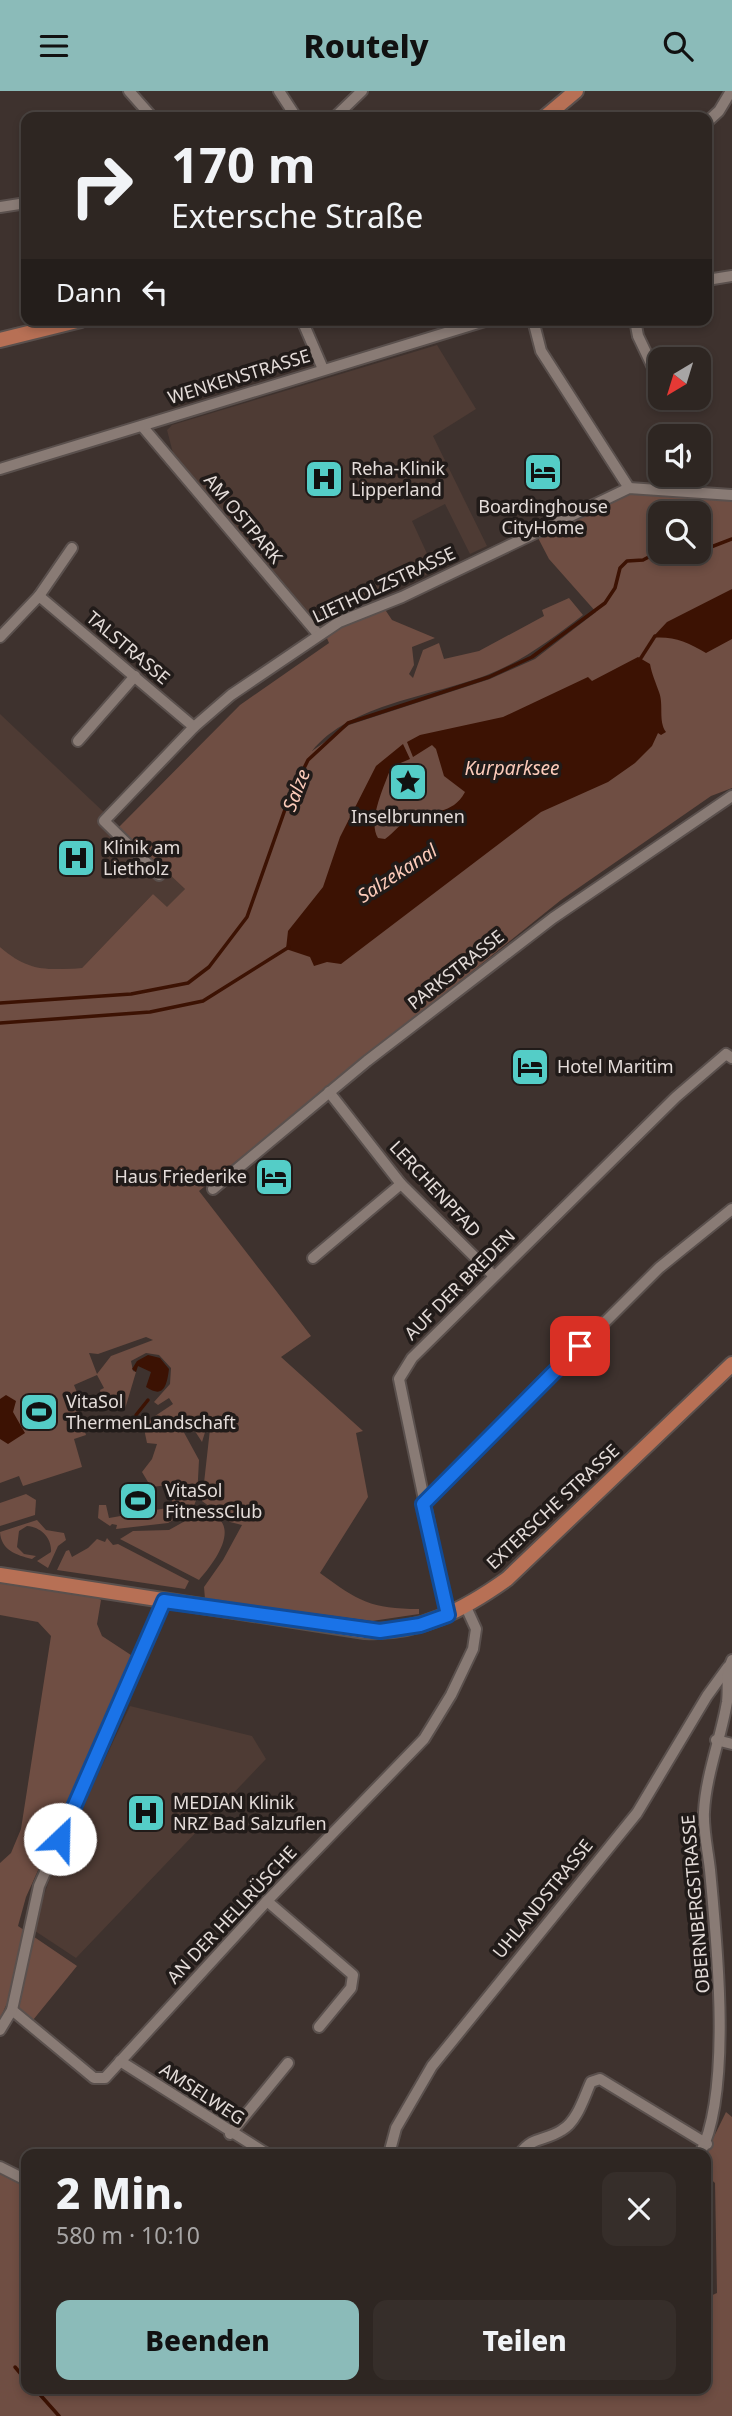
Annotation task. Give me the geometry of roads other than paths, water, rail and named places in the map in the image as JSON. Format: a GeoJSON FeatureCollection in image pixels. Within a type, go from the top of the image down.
{"type":"FeatureCollection","features":[{"type":"Feature","properties":{"kind":"main road"},"geometry":{"type":"LineString","coordinates":[[551,112],[576,91]]}},
{"type":"Feature","properties":{"kind":"main road"},"geometry":{"type":"LineString","coordinates":[[0,340],[57,326]]}},
{"type":"Feature","properties":{"kind":"main road","name":"EXTERSCHE STRASSE"},"geometry":{"type":"LineString","coordinates":[[0,1575],[373,1631],[420,1625],[466,1607],[508,1579],[732,1364]]}},
{"type":"Feature","properties":{"kind":"street"},"geometry":{"type":"LineString","coordinates":[[130,91],[148,112]]}},
{"type":"Feature","properties":{"kind":"street"},"geometry":{"type":"LineString","coordinates":[[279,91],[293,112]]}},
{"type":"Feature","properties":{"kind":"street"},"geometry":{"type":"LineString","coordinates":[[340,112],[362,91]]}},
{"type":"Feature","properties":{"kind":"street"},"geometry":{"type":"LineString","coordinates":[[712,117],[719,111],[730,91]]}},
{"type":"Feature","properties":{"kind":"street"},"geometry":{"type":"LineString","coordinates":[[0,207],[21,204]]}},
{"type":"Feature","properties":{"kind":"street"},"geometry":{"type":"LineString","coordinates":[[712,279],[732,276]]}},
{"type":"Feature","properties":{"kind":"street"},"geometry":{"type":"LineString","coordinates":[[305,326],[323,369]]}},
{"type":"Feature","properties":{"kind":"street","name":"WENKENSTRASSE"},"geometry":{"type":"LineString","coordinates":[[0,469],[468,326]]}},
{"type":"Feature","properties":{"kind":"street"},"geometry":{"type":"LineString","coordinates":[[535,326],[541,351],[629,488]]}},
{"type":"Feature","properties":{"kind":"street"},"geometry":{"type":"LineString","coordinates":[[636,326],[648,357]]}},
{"type":"Feature","properties":{"kind":"street","name":"AM OSTPARK"},"geometry":{"type":"LineString","coordinates":[[142,426],[318,634]]}},
{"type":"Feature","properties":{"kind":"street","name":"LIETHOLZSTRASSE"},"geometry":{"type":"LineString","coordinates":[[159,875],[104,821],[194,727],[231,695],[318,634],[339,622],[402,597],[629,488],[732,495]]}},
{"type":"Feature","properties":{"kind":"street"},"geometry":{"type":"LineString","coordinates":[[0,637],[39,596],[72,548]]}},
{"type":"Feature","properties":{"kind":"street","name":"TALSTRASSE"},"geometry":{"type":"LineString","coordinates":[[39,596],[194,727]]}},
{"type":"Feature","properties":{"kind":"street"},"geometry":{"type":"LineString","coordinates":[[78,741],[135,676]]}},
{"type":"Feature","properties":{"kind":"street","name":"PARKSTRASSE"},"geometry":{"type":"LineString","coordinates":[[212,1189],[329,1092],[554,918],[732,796]]}},
{"type":"Feature","properties":{"kind":"street","name":"AUF DER BREDEN"},"geometry":{"type":"LineString","coordinates":[[448,1615],[399,1379],[412,1358],[493,1275],[676,1097],[729,1056]]}},
{"type":"Feature","properties":{"kind":"street","name":"LERCHENPFAD"},"geometry":{"type":"LineString","coordinates":[[329,1092],[401,1184],[493,1275]]}},
{"type":"Feature","properties":{"kind":"street"},"geometry":{"type":"LineString","coordinates":[[313,1258],[401,1184]]}},
{"type":"Feature","properties":{"kind":"street"},"geometry":{"type":"LineString","coordinates":[[423,1504],[659,1268],[732,1209]]}},
{"type":"Feature","properties":{"kind":"street"},"geometry":{"type":"LineString","coordinates":[[0,2030],[12,2010],[38,1886],[164,1601]]}},
{"type":"Feature","properties":{"kind":"street","name":"AN DER HELLRÜSCHE"},"geometry":{"type":"LineString","coordinates":[[12,2010],[94,2078],[105,2078],[267,1902],[424,1739],[451,1695],[474,1649],[476,1629],[466,1607]]}},
{"type":"Feature","properties":{"kind":"street","name":"OBERNBERGSTRASSE"},"geometry":{"type":"LineString","coordinates":[[704,2149],[720,2106],[721,1984],[704,1813],[716,1740],[727,1702],[730,1663]]}},
{"type":"Feature","properties":{"kind":"street","name":"UHLANDSTRASSE"},"geometry":{"type":"LineString","coordinates":[[390,2149],[396,2128],[432,2066],[637,1813],[707,1696],[730,1663]]}},
{"type":"Feature","properties":{"kind":"street"},"geometry":{"type":"LineString","coordinates":[[716,1740],[732,1744]]}},
{"type":"Feature","properties":{"kind":"street"},"geometry":{"type":"LineString","coordinates":[[267,1902],[353,1975],[351,1989],[319,2027]]}},
{"type":"Feature","properties":{"kind":"street","name":"AMSELWEG"},"geometry":{"type":"LineString","coordinates":[[120,2061],[230,2134],[258,2149]]}},
{"type":"Feature","properties":{"kind":"street"},"geometry":{"type":"LineString","coordinates":[[230,2134],[288,2063]]}},
{"type":"Feature","properties":{"kind":"street"},"geometry":{"type":"LineString","coordinates":[[524,2149],[528,2143],[561,2132],[570,2124],[591,2082],[600,2079],[707,2144]]}},
{"type":"Feature","properties":{"kind":"street"},"geometry":{"type":"LineString","coordinates":[[720,2106],[732,2112]]}},
{"type":"Feature","properties":{"kind":"street"},"geometry":{"type":"LineString","coordinates":[[0,2167],[21,2177]]}},
{"type":"Feature","properties":{"kind":"water"},"geometry":{"type":"Polygon","coordinates":[[[732,589],[732,639],[706,653],[680,641],[652,638],[667,622],[732,589]]]}},
{"type":"Feature","properties":{"kind":"water","name":"Kurparksee"},"geometry":{"type":"Polygon","coordinates":[[[638,657],[650,664],[660,697],[662,723],[666,732],[661,735],[658,733],[652,746],[635,763],[608,782],[541,812],[341,964],[327,962],[314,966],[310,957],[286,949],[288,931],[323,887],[340,837],[376,766],[403,744],[410,759],[391,767],[376,813],[375,831],[378,838],[385,839],[411,818],[454,805],[465,792],[444,776],[436,749],[432,745],[413,757],[407,742],[420,735],[503,717],[588,677],[592,681],[638,657]]]}},
{"type":"Feature","properties":{"kind":"water"},"geometry":{"type":"Polygon","coordinates":[[[148,1355],[160,1358],[169,1369],[166,1384],[161,1391],[152,1391],[146,1387],[151,1372],[138,1366],[136,1372],[132,1369],[137,1361],[148,1355]]]}},
{"type":"Feature","properties":{"kind":"water"},"geometry":{"type":"Polygon","coordinates":[[[6,1395],[16,1401],[13,1412],[25,1433],[8,1444],[0,1439],[0,1399],[6,1395]]]}},
{"type":"Feature","properties":{"kind":"waterway","name":"Salze"},"geometry":{"type":"LineString","coordinates":[[711,547],[732,539]]}},
{"type":"Feature","properties":{"kind":"waterway","name":"Salze"},"geometry":{"type":"LineString","coordinates":[[0,1003],[131,994],[188,983],[209,967],[247,917],[288,801],[308,760],[348,723],[489,677],[532,657],[605,603],[615,588],[620,568],[627,561],[648,557]]}},
{"type":"Feature","properties":{"kind":"waterway","name":"Salzekanal"},"geometry":{"type":"LineString","coordinates":[[639,661],[655,636]]}},
{"type":"Feature","properties":{"kind":"waterway","name":"Salzekanal"},"geometry":{"type":"LineString","coordinates":[[0,1023],[150,1012],[203,1001],[289,947]]}},
{"type":"Feature","properties":{"kind":"waterway"},"geometry":{"type":"LineString","coordinates":[[136,1415],[148,1400]]}},
{"type":"Feature","properties":{"kind":"waterway"},"geometry":{"type":"LineString","coordinates":[[15,2367],[21,2374]]}},
{"type":"Feature","properties":{"kind":"waterway"},"geometry":{"type":"LineString","coordinates":[[39,2394],[59,2416]]}},
{"type":"Feature","properties":{"kind":"place","name":"Boardinghouse CityHome"},"geometry":{"type":"Point","coordinates":[543,472]}},
{"type":"Feature","properties":{"kind":"place","name":"Reha-Klinik Lipperland"},"geometry":{"type":"Point","coordinates":[324,479]}},
{"type":"Feature","properties":{"kind":"place","name":"Inselbrunnen"},"geometry":{"type":"Point","coordinates":[408,782]}},
{"type":"Feature","properties":{"kind":"place","name":"Klinik am Lietholz"},"geometry":{"type":"Point","coordinates":[76,858]}},
{"type":"Feature","properties":{"kind":"place","name":"Hotel Maritim"},"geometry":{"type":"Point","coordinates":[530,1067]}},
{"type":"Feature","properties":{"kind":"place","name":"Haus Friederike"},"geometry":{"type":"Point","coordinates":[274,1177]}},
{"type":"Feature","properties":{"kind":"place","name":"VitaSol ThermenLandschaft"},"geometry":{"type":"Point","coordinates":[39,1412]}},
{"type":"Feature","properties":{"kind":"place","name":"VitaSol FitnessClub"},"geometry":{"type":"Point","coordinates":[138,1501]}},
{"type":"Feature","properties":{"kind":"place","name":"MEDIAN Klinik NRZ Bad Salzuflen"},"geometry":{"type":"Point","coordinates":[146,1813]}}]}
